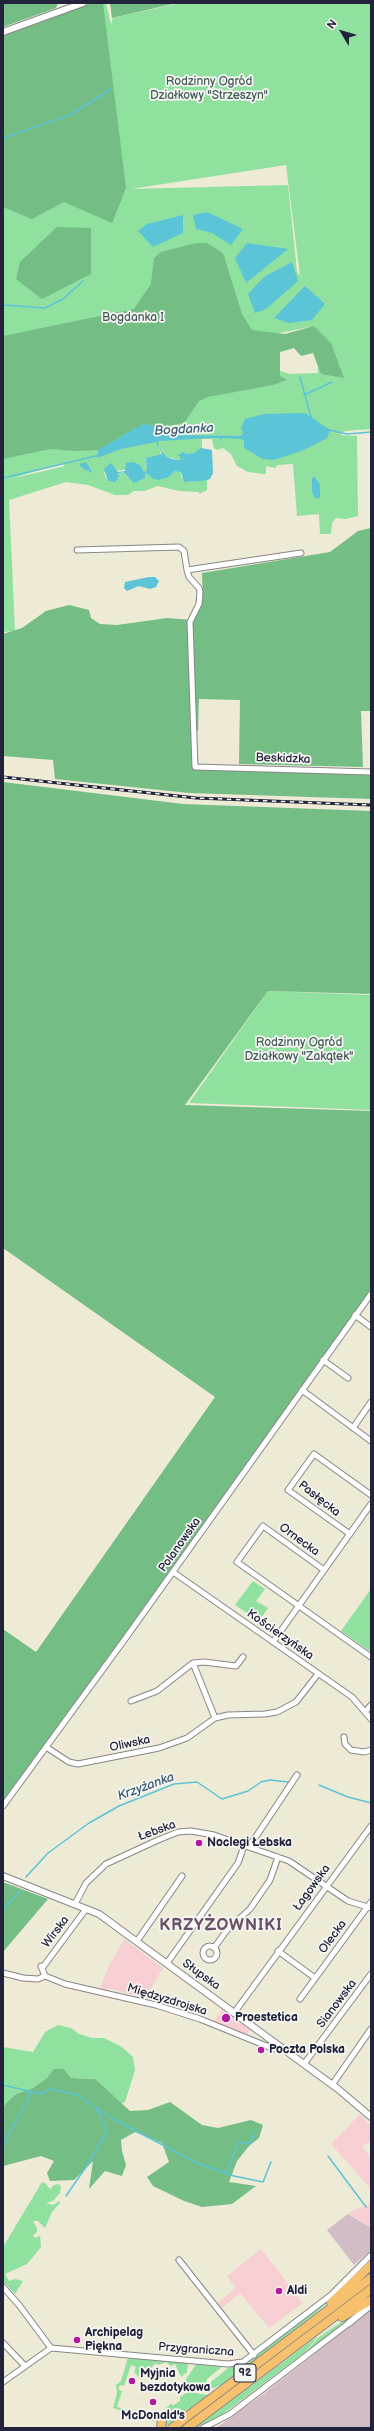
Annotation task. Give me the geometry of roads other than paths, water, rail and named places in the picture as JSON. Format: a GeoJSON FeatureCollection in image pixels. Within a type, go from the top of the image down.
{"type":"FeatureCollection","features":[{"type":"Feature","properties":{"kind":"main road"},"geometry":{"type":"LineString","coordinates":[[319,2317],[371,2264]]}},
{"type":"Feature","properties":{"kind":"main road","name":"92"},"geometry":{"type":"LineString","coordinates":[[172,2428],[371,2278]]}},
{"type":"Feature","properties":{"kind":"main road","name":"92"},"geometry":{"type":"LineString","coordinates":[[187,2428],[371,2289]]}},
{"type":"Feature","properties":{"kind":"main road"},"geometry":{"type":"LineString","coordinates":[[315,2332],[371,2300]]}},
{"type":"Feature","properties":{"kind":"main road"},"geometry":{"type":"LineString","coordinates":[[208,2392],[221,2391]]}},
{"type":"Feature","properties":{"kind":"street"},"geometry":{"type":"LineString","coordinates":[[3,32],[83,3]]}},
{"type":"Feature","properties":{"kind":"street"},"geometry":{"type":"LineString","coordinates":[[77,550],[180,547],[184,551],[187,570],[300,553]]}},
{"type":"Feature","properties":{"kind":"street","name":"Beskidzka"},"geometry":{"type":"LineString","coordinates":[[187,570],[189,577],[199,588],[200,592],[198,604],[190,622],[195,767],[371,772]]}},
{"type":"Feature","properties":{"kind":"street","name":"Polanowska"},"geometry":{"type":"LineString","coordinates":[[3,1806],[173,1572],[371,1294]]}},
{"type":"Feature","properties":{"kind":"street"},"geometry":{"type":"LineString","coordinates":[[355,1315],[371,1327]]}},
{"type":"Feature","properties":{"kind":"street"},"geometry":{"type":"LineString","coordinates":[[323,1360],[348,1378]]}},
{"type":"Feature","properties":{"kind":"street"},"geometry":{"type":"LineString","coordinates":[[302,1390],[371,1441]]}},
{"type":"Feature","properties":{"kind":"street"},"geometry":{"type":"LineString","coordinates":[[353,1428],[371,1402]]}},
{"type":"Feature","properties":{"kind":"street","name":"Pasłęcka"},"geometry":{"type":"LineString","coordinates":[[350,1534],[288,1490],[314,1454],[371,1496]]}},
{"type":"Feature","properties":{"kind":"street"},"geometry":{"type":"LineString","coordinates":[[273,1642],[371,1504]]}},
{"type":"Feature","properties":{"kind":"street","name":"Ornecka"},"geometry":{"type":"LineString","coordinates":[[298,1606],[237,1562],[263,1526],[324,1570]]}},
{"type":"Feature","properties":{"kind":"street","name":"Kościerzyńska"},"geometry":{"type":"LineString","coordinates":[[173,1572],[352,1697],[366,1711],[371,1719]]}},
{"type":"Feature","properties":{"kind":"street"},"geometry":{"type":"LineString","coordinates":[[298,1606],[371,1657]]}},
{"type":"Feature","properties":{"kind":"street"},"geometry":{"type":"LineString","coordinates":[[131,1701],[157,1691],[183,1669],[193,1664],[204,1662],[236,1666],[243,1657]]}},
{"type":"Feature","properties":{"kind":"street"},"geometry":{"type":"LineString","coordinates":[[193,1664],[215,1718]]}},
{"type":"Feature","properties":{"kind":"street","name":"Oliwska"},"geometry":{"type":"LineString","coordinates":[[46,1747],[73,1764],[99,1761],[176,1743],[215,1718],[228,1715],[265,1714],[276,1712],[301,1698],[318,1674]]}},
{"type":"Feature","properties":{"kind":"street"},"geometry":{"type":"LineString","coordinates":[[366,1711],[371,1705]]}},
{"type":"Feature","properties":{"kind":"street"},"geometry":{"type":"LineString","coordinates":[[344,1737],[346,1744],[351,1750],[364,1752],[371,1750]]}},
{"type":"Feature","properties":{"kind":"street"},"geometry":{"type":"LineString","coordinates":[[167,1963],[238,1863],[247,1846],[297,1775]]}},
{"type":"Feature","properties":{"kind":"street","name":"Łagowska"},"geometry":{"type":"LineString","coordinates":[[234,2013],[326,1885],[371,1826]]}},
{"type":"Feature","properties":{"kind":"street","name":"Łebska"},"geometry":{"type":"LineString","coordinates":[[75,1904],[86,1883],[106,1864],[178,1832],[202,1832],[278,1857],[303,1869],[348,1901],[369,1907]]}},
{"type":"Feature","properties":{"kind":"street"},"geometry":{"type":"LineString","coordinates":[[214,1948],[227,1930],[250,1909],[270,1880],[278,1857]]}},
{"type":"Feature","properties":{"kind":"street","name":"Słupska"},"geometry":{"type":"LineString","coordinates":[[3,1876],[99,1914],[332,2084],[371,2117]]}},
{"type":"Feature","properties":{"kind":"street"},"geometry":{"type":"LineString","coordinates":[[137,1941],[182,1876]]}},
{"type":"Feature","properties":{"kind":"street","name":"Olecka"},"geometry":{"type":"LineString","coordinates":[[300,1999],[369,1907],[371,1902]]}},
{"type":"Feature","properties":{"kind":"street","name":"Wirska"},"geometry":{"type":"LineString","coordinates":[[45,1976],[43,1967],[86,1909]]}},
{"type":"Feature","properties":{"kind":"street"},"geometry":{"type":"LineString","coordinates":[[278,1951],[315,1978]]}},
{"type":"Feature","properties":{"kind":"street","name":"Międzyzdrojska"},"geometry":{"type":"LineString","coordinates":[[3,1973],[32,1979],[45,1976],[65,1984],[156,2005],[194,2017],[274,2049],[281,2047]]}},
{"type":"Feature","properties":{"kind":"street","name":"Sianowska"},"geometry":{"type":"LineString","coordinates":[[304,2064],[371,1974]]}},
{"type":"Feature","properties":{"kind":"street"},"geometry":{"type":"LineString","coordinates":[[332,2084],[371,2029]]}},
{"type":"Feature","properties":{"kind":"street","name":"Przygraniczna"},"geometry":{"type":"LineString","coordinates":[[51,2348],[231,2364],[243,2362],[331,2295],[371,2255]]}},
{"type":"Feature","properties":{"kind":"street"},"geometry":{"type":"LineString","coordinates":[[180,2260],[254,2355]]}},
{"type":"Feature","properties":{"kind":"street"},"geometry":{"type":"LineString","coordinates":[[3,2287],[19,2305],[51,2348],[3,2382]]}},
{"type":"Feature","properties":{"kind":"street"},"geometry":{"type":"LineString","coordinates":[[203,2428],[234,2411],[371,2305]]}},
{"type":"Feature","properties":{"kind":"street"},"geometry":{"type":"LineString","coordinates":[[3,2343],[25,2366]]}},
{"type":"Feature","properties":{"kind":"water"},"geometry":{"type":"Polygon","coordinates":[[[207,212],[243,229],[231,245],[212,233],[196,229],[193,215],[207,212]]]}},
{"type":"Feature","properties":{"kind":"water"},"geometry":{"type":"Polygon","coordinates":[[[183,215],[183,233],[153,247],[138,231],[147,224],[183,215]]]}},
{"type":"Feature","properties":{"kind":"water"},"geometry":{"type":"Polygon","coordinates":[[[247,243],[288,249],[246,283],[235,258],[247,243]]]}},
{"type":"Feature","properties":{"kind":"water"},"geometry":{"type":"Polygon","coordinates":[[[292,262],[298,281],[266,309],[255,313],[248,294],[264,277],[292,262]]]}},
{"type":"Feature","properties":{"kind":"water"},"geometry":{"type":"Polygon","coordinates":[[[305,286],[325,304],[312,320],[289,323],[274,318],[305,286]]]}},
{"type":"Feature","properties":{"kind":"water"},"geometry":{"type":"Polygon","coordinates":[[[305,413],[330,430],[327,438],[304,450],[274,460],[263,459],[244,448],[244,440],[241,439],[222,438],[220,442],[220,438],[158,441],[159,448],[156,442],[121,449],[97,458],[98,450],[143,424],[159,427],[168,435],[241,436],[243,433],[241,427],[245,419],[264,414],[305,413]]]}},
{"type":"Feature","properties":{"kind":"water"},"geometry":{"type":"Polygon","coordinates":[[[159,448],[167,457],[180,460],[181,458],[178,455],[183,452],[186,454],[194,453],[201,448],[212,450],[213,473],[210,479],[184,482],[181,472],[175,471],[169,477],[158,480],[152,478],[148,474],[145,474],[145,478],[134,483],[123,472],[118,474],[119,477],[115,482],[108,481],[104,469],[111,463],[118,472],[125,471],[126,463],[134,462],[141,466],[144,472],[147,470],[146,458],[162,454],[159,448]]]}},
{"type":"Feature","properties":{"kind":"water"},"geometry":{"type":"Polygon","coordinates":[[[86,462],[92,473],[82,468],[79,464],[86,462]]]}},
{"type":"Feature","properties":{"kind":"water"},"geometry":{"type":"Polygon","coordinates":[[[315,477],[320,485],[320,498],[315,498],[312,492],[312,478],[315,477]]]}},
{"type":"Feature","properties":{"kind":"water"},"geometry":{"type":"Polygon","coordinates":[[[155,577],[159,581],[156,587],[150,589],[139,586],[127,591],[124,588],[125,582],[155,577]]]}},
{"type":"Feature","properties":{"kind":"waterway"},"geometry":{"type":"LineString","coordinates":[[3,138],[70,115],[111,89]]}},
{"type":"Feature","properties":{"kind":"waterway"},"geometry":{"type":"LineString","coordinates":[[3,305],[45,308],[63,299],[83,281]]}},
{"type":"Feature","properties":{"kind":"waterway"},"geometry":{"type":"LineString","coordinates":[[300,377],[311,417]]}},
{"type":"Feature","properties":{"kind":"waterway"},"geometry":{"type":"LineString","coordinates":[[304,395],[332,382]]}},
{"type":"Feature","properties":{"kind":"waterway","name":"Bogdanka"},"geometry":{"type":"LineString","coordinates":[[329,430],[347,434],[371,432]]}},
{"type":"Feature","properties":{"kind":"waterway","name":"Bogdanka"},"geometry":{"type":"LineString","coordinates":[[3,478],[100,455]]}},
{"type":"Feature","properties":{"kind":"waterway","name":"Krzyżanka"},"geometry":{"type":"LineString","coordinates":[[26,1877],[48,1853],[89,1823],[119,1806],[174,1784],[197,1782],[222,1799],[248,1791],[261,1782],[270,1780],[288,1782]]}},
{"type":"Feature","properties":{"kind":"waterway","name":"Krzyżanka"},"geometry":{"type":"LineString","coordinates":[[319,1785],[348,1797],[371,1803]]}},
{"type":"Feature","properties":{"kind":"waterway","name":"Krzyżanka"},"geometry":{"type":"LineString","coordinates":[[3,1909],[21,1890]]}},
{"type":"Feature","properties":{"kind":"waterway"},"geometry":{"type":"LineString","coordinates":[[3,2085],[41,2094],[50,2089],[77,2095],[113,2119],[197,2163],[234,2176],[263,2182],[271,2162]]}},
{"type":"Feature","properties":{"kind":"waterway"},"geometry":{"type":"LineString","coordinates":[[3,2146],[31,2093]]}},
{"type":"Feature","properties":{"kind":"waterway"},"geometry":{"type":"LineString","coordinates":[[66,2196],[88,2164],[105,2135],[107,2129],[96,2108]]}},
{"type":"Feature","properties":{"kind":"waterway"},"geometry":{"type":"LineString","coordinates":[[226,2173],[239,2142],[250,2144],[254,2132]]}},
{"type":"Feature","properties":{"kind":"waterway"},"geometry":{"type":"LineString","coordinates":[[328,2156],[366,2207]]}},
{"type":"Feature","properties":{"kind":"railway"},"geometry":{"type":"LineString","coordinates":[[3,777],[196,798],[371,805]]}},
{"type":"Feature","properties":{"kind":"place","name":"Noclegi Łebska"},"geometry":{"type":"Point","coordinates":[199,1843]}},
{"type":"Feature","properties":{"kind":"place","name":"Proestetica"},"geometry":{"type":"Point","coordinates":[226,2018]}},
{"type":"Feature","properties":{"kind":"place","name":"Poczta Polska"},"geometry":{"type":"Point","coordinates":[261,2050]}},
{"type":"Feature","properties":{"kind":"place","name":"Aldi"},"geometry":{"type":"Point","coordinates":[279,2291]}},
{"type":"Feature","properties":{"kind":"place","name":"Archipelag Piękna"},"geometry":{"type":"Point","coordinates":[77,2340]}},
{"type":"Feature","properties":{"kind":"place","name":"Myjnia bezdotykowa"},"geometry":{"type":"Point","coordinates":[132,2381]}},
{"type":"Feature","properties":{"kind":"place","name":"McDonald's"},"geometry":{"type":"Point","coordinates":[153,2402]}},
{"type":"Feature","properties":{"kind":"district","name":"KRZYŻOWNIKI"},"geometry":{"type":"Point","coordinates":[221,1926]}},
{"type":"Feature","properties":{"kind":"park label","name":"Rodzinny Ogród Działkowy \"Strzeszyn\""},"geometry":{"type":"Point","coordinates":[209,89]}},
{"type":"Feature","properties":{"kind":"park label","name":"Bogdanka I"},"geometry":{"type":"Point","coordinates":[133,318]}},
{"type":"Feature","properties":{"kind":"park label","name":"Rodzinny Ogród Działkowy \"Zakątek\""},"geometry":{"type":"Point","coordinates":[299,1050]}}]}
